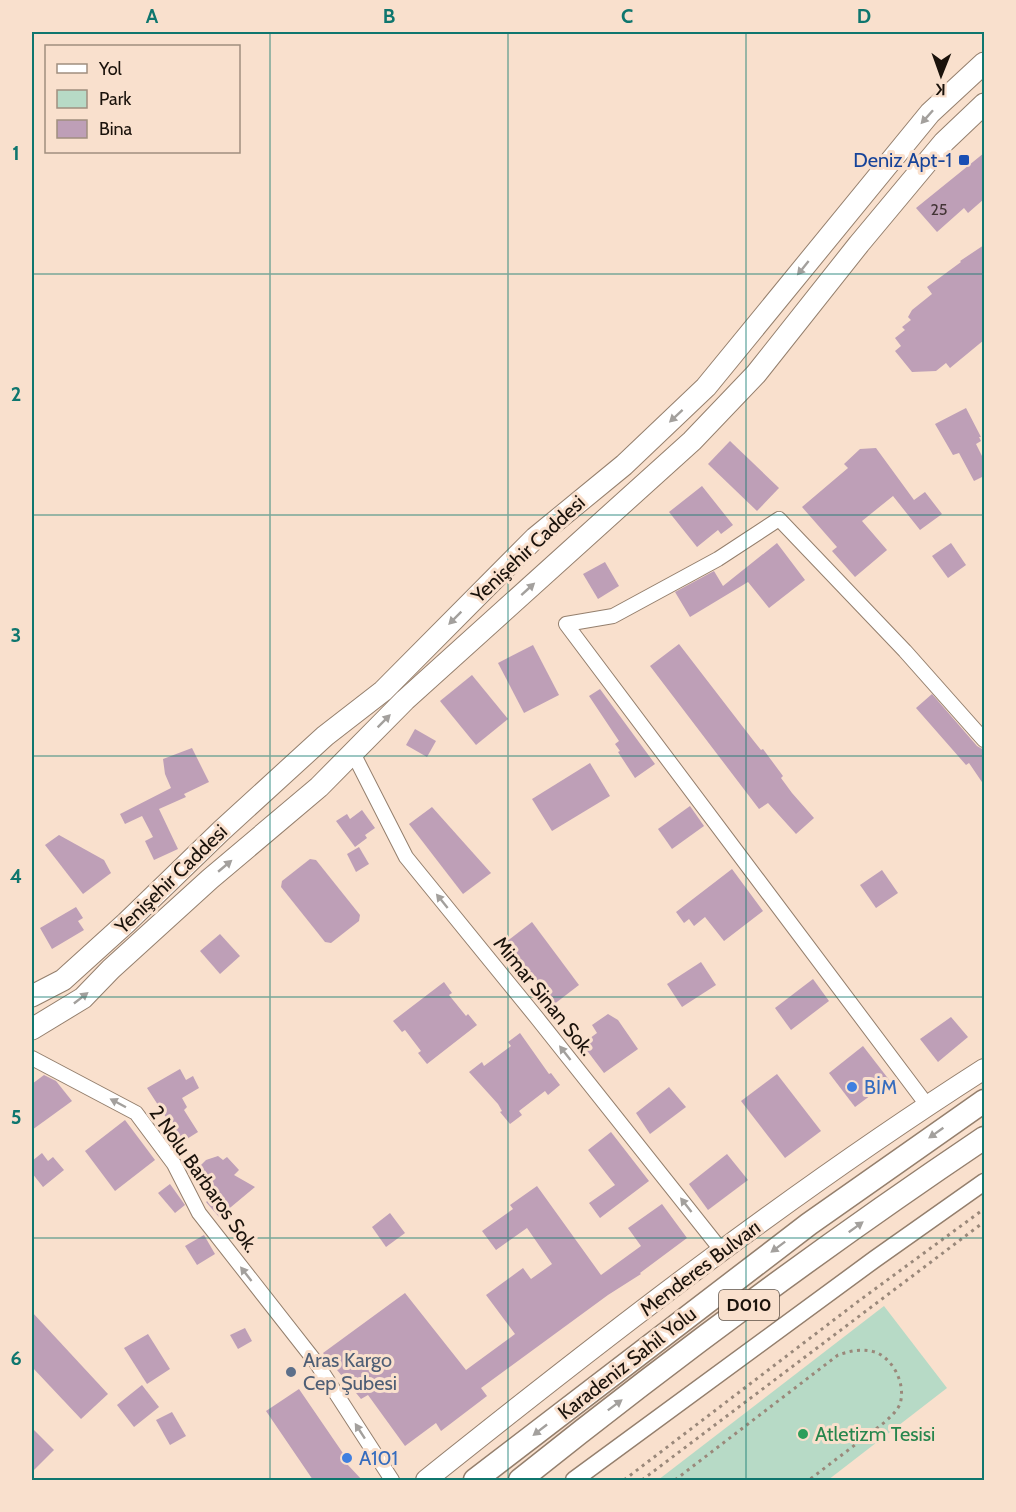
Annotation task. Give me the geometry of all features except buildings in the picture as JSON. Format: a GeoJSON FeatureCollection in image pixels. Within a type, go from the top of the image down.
{"type":"FeatureCollection","features":[{"type":"Feature","properties":{"kind":"highway","name":"Karadeniz Sahil Yolu"},"geometry":{"type":"LineString","coordinates":[[475,1480],[809,1224],[984,1101]]}},
{"type":"Feature","properties":{"kind":"highway","name":"Karadeniz Sahil Yolu"},"geometry":{"type":"LineString","coordinates":[[520,1480],[607,1411],[812,1258],[984,1138]]}},
{"type":"Feature","properties":{"kind":"main road","name":"Yenişehir Caddesi"},"geometry":{"type":"LineString","coordinates":[[32,996],[63,980],[325,736],[383,691],[535,538],[624,465],[706,387],[930,113],[984,63]]}},
{"type":"Feature","properties":{"kind":"main road","name":"Yenişehir Caddesi"},"geometry":{"type":"LineString","coordinates":[[32,1029],[82,998],[175,910],[319,787],[405,700],[692,441],[756,374],[859,244],[944,142],[984,104]]}},
{"type":"Feature","properties":{"kind":"main road","name":"Menderes Bulvarı"},"geometry":{"type":"LineString","coordinates":[[426,1480],[561,1371],[722,1251],[927,1105],[984,1069]]}},
{"type":"Feature","properties":{"kind":"street"},"geometry":{"type":"LineString","coordinates":[[927,1105],[567,624],[613,616],[718,559],[779,519],[905,651],[984,740]]}},
{"type":"Feature","properties":{"kind":"street","name":"Mimar Sinan Sok."},"geometry":{"type":"LineString","coordinates":[[353,753],[406,857],[722,1251]]}},
{"type":"Feature","properties":{"kind":"street","name":"2 Nolu Barbaros Sok."},"geometry":{"type":"LineString","coordinates":[[32,1058],[136,1113],[174,1164],[199,1213],[315,1361],[392,1480]]}},
{"type":"Feature","properties":{"kind":"street"},"geometry":{"type":"LineString","coordinates":[[574,1480],[984,1182]]}},
{"type":"Feature","properties":{"kind":"path"},"geometry":{"type":"LineString","coordinates":[[624,1480],[860,1300],[984,1209]]}},
{"type":"Feature","properties":{"kind":"path"},"geometry":{"type":"LineString","coordinates":[[642,1480],[984,1222]]}},
{"type":"Feature","properties":{"kind":"path"},"geometry":{"type":"LineString","coordinates":[[675,1480],[838,1355],[864,1350],[877,1353],[893,1366],[898,1376],[901,1402],[895,1413],[809,1480]]}},
{"type":"Feature","properties":{"kind":"green space","name":"Atletizm Tesisi"},"geometry":{"type":"Polygon","coordinates":[[[884,1306],[947,1388],[828,1480],[658,1480],[884,1306]]]}},
{"type":"Feature","properties":{"kind":"place","name":"Deniz Apt-1"},"geometry":{"type":"Point","coordinates":[964,160]}},
{"type":"Feature","properties":{"kind":"place","name":"BİM"},"geometry":{"type":"Point","coordinates":[852,1087]}},
{"type":"Feature","properties":{"kind":"place","name":"Aras Kargo Cep Şubesi"},"geometry":{"type":"Point","coordinates":[291,1372]}},
{"type":"Feature","properties":{"kind":"place","name":"Atletizm Tesisi"},"geometry":{"type":"Point","coordinates":[803,1434]}},
{"type":"Feature","properties":{"kind":"place","name":"A101"},"geometry":{"type":"Point","coordinates":[347,1458]}}]}
